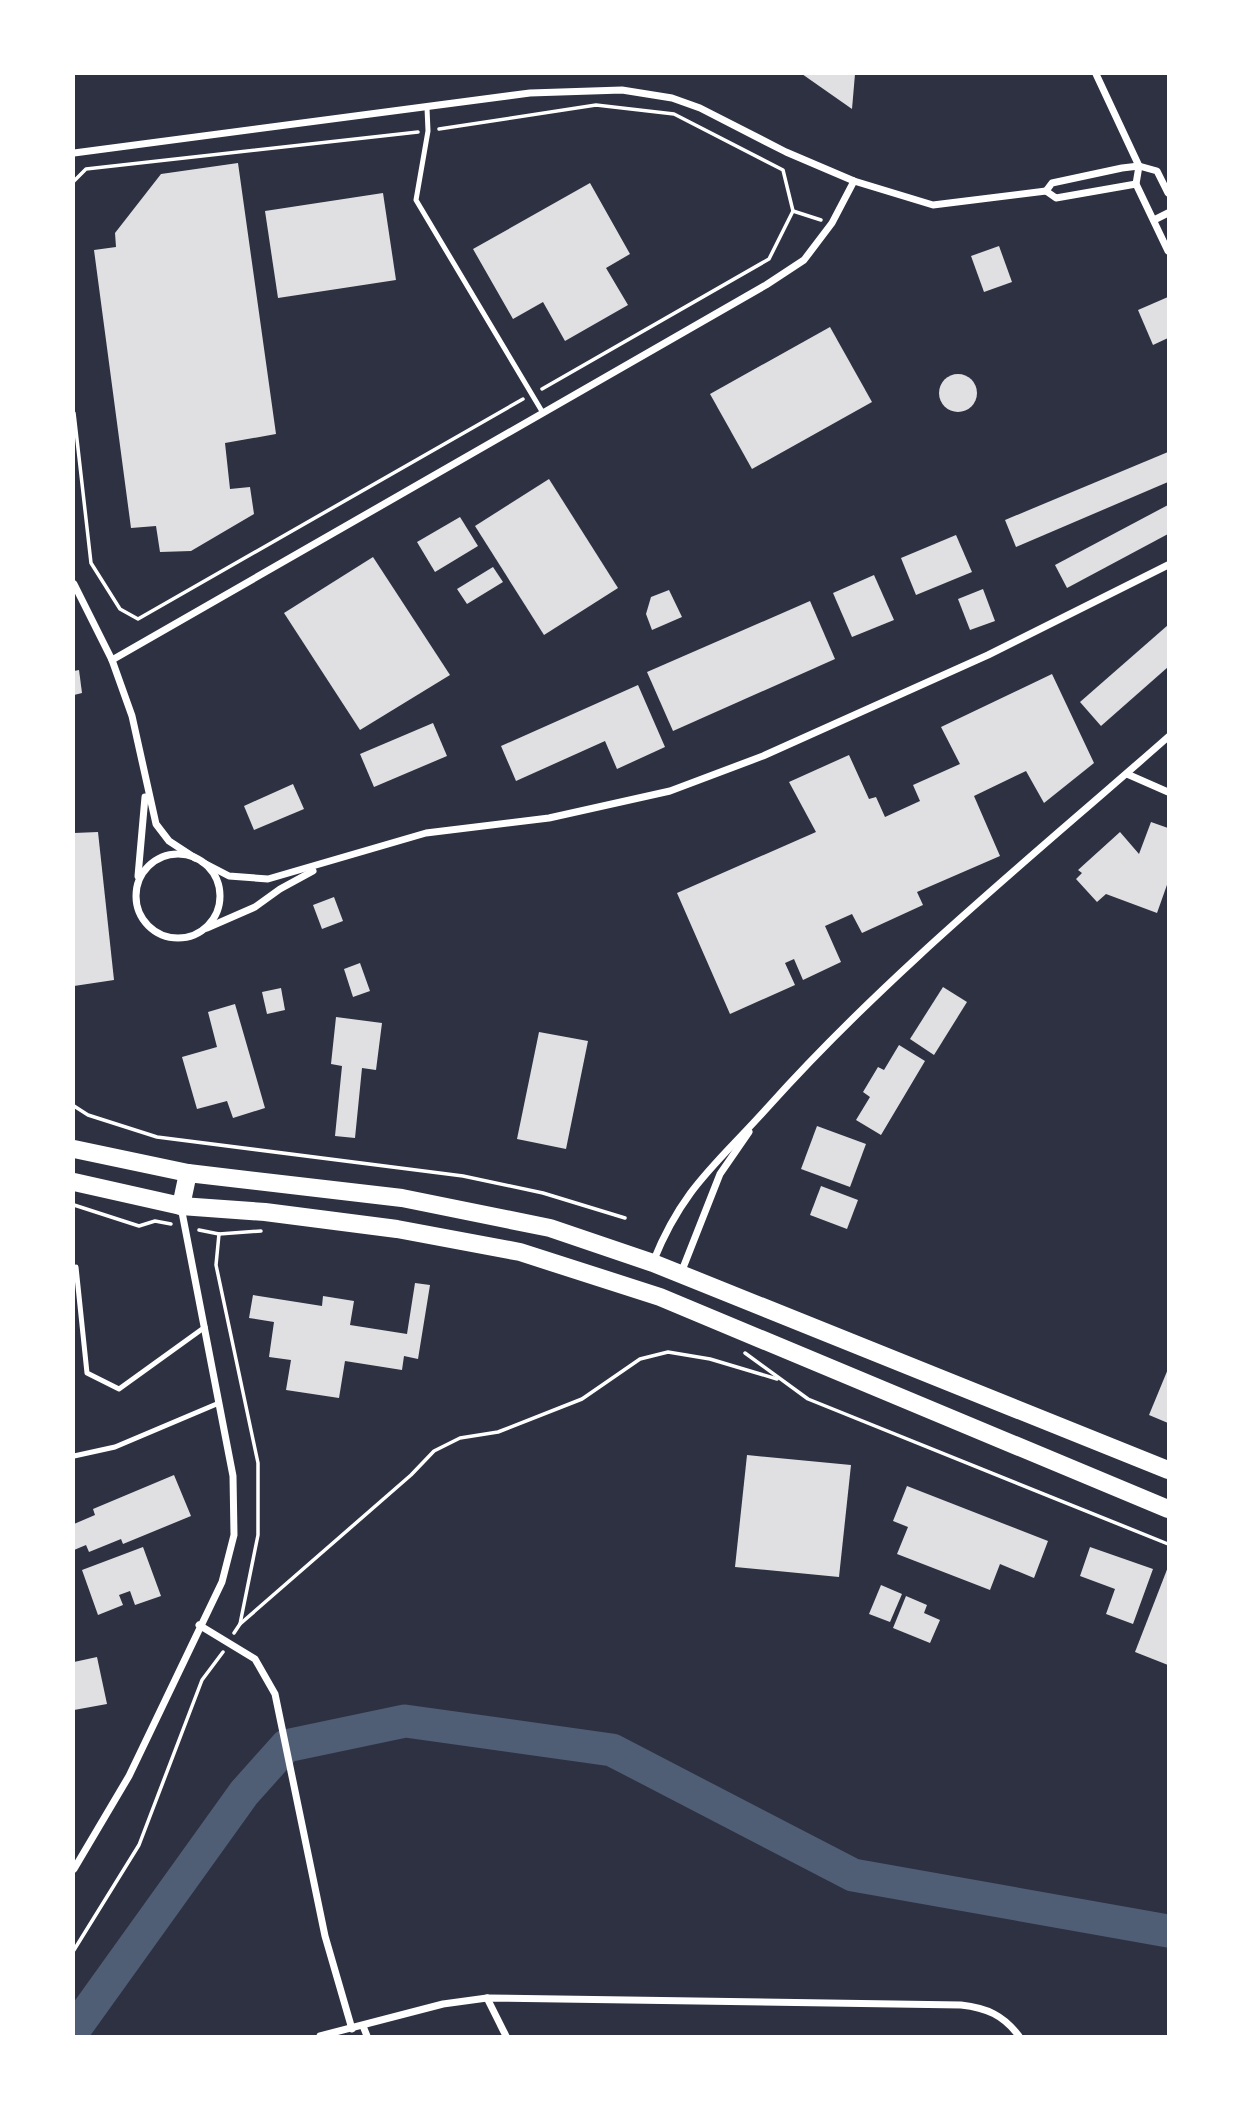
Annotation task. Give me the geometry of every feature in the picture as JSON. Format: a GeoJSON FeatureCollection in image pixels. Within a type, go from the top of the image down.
{"type":"FeatureCollection","features":[{"type":"Feature","properties":{"kind":"highway"},"geometry":{"type":"LineString","coordinates":[[74,1149],[188,1173],[402,1198],[498,1215],[563,1232],[681,1273],[1168,1471]]}},
{"type":"Feature","properties":{"kind":"highway"},"geometry":{"type":"LineString","coordinates":[[181,1206],[188,1173]]}},
{"type":"Feature","properties":{"kind":"highway"},"geometry":{"type":"LineString","coordinates":[[74,1182],[99,1190],[181,1206],[265,1212],[453,1238],[520,1252],[671,1301],[1168,1509]]}},
{"type":"Feature","properties":{"kind":"highway"},"geometry":{"type":"LineString","coordinates":[[644,1292],[653,1263]]}},
{"type":"Feature","properties":{"kind":"highway"},"geometry":{"type":"LineString","coordinates":[[671,1301],[681,1273]]}},
{"type":"Feature","properties":{"kind":"street"},"geometry":{"type":"LineString","coordinates":[[1096,74],[1139,166],[1136,184],[1165,236],[1168,251]]}},
{"type":"Feature","properties":{"kind":"street"},"geometry":{"type":"LineString","coordinates":[[74,153],[576,90],[648,93],[700,108],[786,152],[854,181],[933,205],[1046,191],[1056,198],[1136,184]]}},
{"type":"Feature","properties":{"kind":"street"},"geometry":{"type":"LineString","coordinates":[[1046,191],[1052,183],[1139,166],[1157,171],[1168,192]]}},
{"type":"Feature","properties":{"kind":"street"},"geometry":{"type":"LineString","coordinates":[[112,660],[775,279],[804,260],[832,223],[854,181]]}},
{"type":"Feature","properties":{"kind":"street"},"geometry":{"type":"LineString","coordinates":[[1154,220],[1168,213]]}},
{"type":"Feature","properties":{"kind":"street"},"geometry":{"type":"LineString","coordinates":[[74,584],[112,660],[132,716],[152,813],[162,833],[221,873],[254,880],[282,877],[436,831],[599,809],[713,776],[976,661],[1168,565]]}},
{"type":"Feature","properties":{"kind":"street"},"geometry":{"type":"LineString","coordinates":[[653,1263],[665,1232],[685,1197],[860,1009],[1168,737]]}},
{"type":"Feature","properties":{"kind":"street"},"geometry":{"type":"LineString","coordinates":[[1127,774],[1168,792]]}},
{"type":"Feature","properties":{"kind":"street"},"geometry":{"type":"LineString","coordinates":[[146,782],[144,834],[136,887],[137,908],[142,919],[156,933],[176,939],[197,934],[254,907],[280,888],[332,862]]}},
{"type":"Feature","properties":{"kind":"street"},"geometry":{"type":"LineString","coordinates":[[136,887],[145,870],[161,858],[185,855],[199,860],[216,878],[219,890],[216,912],[205,929]]}},
{"type":"Feature","properties":{"kind":"street"},"geometry":{"type":"LineString","coordinates":[[681,1273],[720,1174],[766,1109]]}},
{"type":"Feature","properties":{"kind":"street"},"geometry":{"type":"LineString","coordinates":[[74,1869],[129,1776],[199,1625],[222,1583],[234,1535],[233,1476],[181,1206]]}},
{"type":"Feature","properties":{"kind":"street"},"geometry":{"type":"LineString","coordinates":[[199,1625],[255,1659],[275,1694],[325,1936],[352,2029]]}},
{"type":"Feature","properties":{"kind":"street"},"geometry":{"type":"LineString","coordinates":[[320,2036],[443,2004],[487,1998],[961,2005],[982,2007],[999,2015],[1019,2036]]}},
{"type":"Feature","properties":{"kind":"street"},"geometry":{"type":"LineString","coordinates":[[487,1998],[506,2036]]}},
{"type":"Feature","properties":{"kind":"street"},"geometry":{"type":"LineString","coordinates":[[362,2026],[367,2036]]}},
{"type":"Feature","properties":{"kind":"lane"},"geometry":{"type":"LineString","coordinates":[[427,107],[428,131],[416,200],[542,413]]}},
{"type":"Feature","properties":{"kind":"lane"},"geometry":{"type":"LineString","coordinates":[[76,1267],[87,1373],[119,1389],[205,1326]]}},
{"type":"Feature","properties":{"kind":"lane"},"geometry":{"type":"LineString","coordinates":[[74,1456],[115,1447],[219,1403]]}},
{"type":"Feature","properties":{"kind":"path"},"geometry":{"type":"LineString","coordinates":[[74,181],[86,169],[428,131],[596,105],[674,114],[783,170],[793,211],[769,259],[138,619],[120,609],[91,564],[74,413]]}},
{"type":"Feature","properties":{"kind":"path"},"geometry":{"type":"LineString","coordinates":[[793,211],[832,223]]}},
{"type":"Feature","properties":{"kind":"path"},"geometry":{"type":"LineString","coordinates":[[74,1106],[88,1115],[157,1137],[463,1176],[543,1193],[625,1218]]}},
{"type":"Feature","properties":{"kind":"path"},"geometry":{"type":"LineString","coordinates":[[74,1205],[139,1226],[155,1221],[219,1234],[265,1231]]}},
{"type":"Feature","properties":{"kind":"path"},"geometry":{"type":"LineString","coordinates":[[240,1624],[411,1475],[434,1451],[460,1437],[498,1432],[539,1417],[582,1399],[640,1359],[668,1352],[710,1359],[782,1381]]}},
{"type":"Feature","properties":{"kind":"path"},"geometry":{"type":"LineString","coordinates":[[743,1352],[808,1399],[1168,1544]]}},
{"type":"Feature","properties":{"kind":"building"},"geometry":{"type":"Polygon","coordinates":[[[802,74],[855,74],[852,109],[802,74]]]}},
{"type":"Feature","properties":{"kind":"building"},"geometry":{"type":"Polygon","coordinates":[[[238,163],[276,434],[225,443],[230,489],[250,487],[254,514],[191,551],[160,552],[156,526],[131,528],[94,250],[116,247],[115,233],[161,174],[238,163]]]}},
{"type":"Feature","properties":{"kind":"building"},"geometry":{"type":"Polygon","coordinates":[[[590,183],[630,254],[606,268],[628,305],[565,341],[543,302],[513,319],[473,249],[590,183]]]}},
{"type":"Feature","properties":{"kind":"building"},"geometry":{"type":"Polygon","coordinates":[[[383,193],[396,280],[278,298],[265,211],[383,193]]]}},
{"type":"Feature","properties":{"kind":"building"},"geometry":{"type":"Polygon","coordinates":[[[999,246],[1012,282],[984,292],[971,256],[999,246]]]}},
{"type":"Feature","properties":{"kind":"building"},"geometry":{"type":"Polygon","coordinates":[[[1168,297],[1168,338],[1153,345],[1138,310],[1168,297]]]}},
{"type":"Feature","properties":{"kind":"building"},"geometry":{"type":"Polygon","coordinates":[[[830,327],[872,402],[752,469],[710,394],[830,327]]]}},
{"type":"Feature","properties":{"kind":"building"},"geometry":{"type":"Polygon","coordinates":[[[958,374],[971,380],[977,393],[971,406],[958,412],[945,406],[939,393],[945,380],[958,374]]]}},
{"type":"Feature","properties":{"kind":"building"},"geometry":{"type":"Polygon","coordinates":[[[1168,452],[1168,482],[1016,547],[1005,520],[1168,452]]]}},
{"type":"Feature","properties":{"kind":"building"},"geometry":{"type":"Polygon","coordinates":[[[549,479],[618,588],[544,635],[475,526],[549,479]]]}},
{"type":"Feature","properties":{"kind":"building"},"geometry":{"type":"Polygon","coordinates":[[[1168,505],[1168,534],[1067,588],[1055,565],[1168,505]]]}},
{"type":"Feature","properties":{"kind":"building"},"geometry":{"type":"Polygon","coordinates":[[[460,517],[478,546],[435,572],[417,542],[460,517]]]}},
{"type":"Feature","properties":{"kind":"building"},"geometry":{"type":"Polygon","coordinates":[[[956,535],[972,572],[916,595],[901,558],[956,535]]]}},
{"type":"Feature","properties":{"kind":"building"},"geometry":{"type":"Polygon","coordinates":[[[373,557],[450,675],[360,730],[284,613],[373,557]]]}},
{"type":"Feature","properties":{"kind":"building"},"geometry":{"type":"Polygon","coordinates":[[[493,567],[503,582],[467,604],[457,589],[493,567]]]}},
{"type":"Feature","properties":{"kind":"building"},"geometry":{"type":"Polygon","coordinates":[[[874,575],[894,620],[852,637],[833,593],[874,575]]]}},
{"type":"Feature","properties":{"kind":"building"},"geometry":{"type":"Polygon","coordinates":[[[983,589],[995,621],[970,630],[958,599],[983,589]]]}},
{"type":"Feature","properties":{"kind":"building"},"geometry":{"type":"Polygon","coordinates":[[[669,590],[682,617],[652,630],[646,614],[651,597],[669,590]]]}},
{"type":"Feature","properties":{"kind":"building"},"geometry":{"type":"Polygon","coordinates":[[[810,601],[835,659],[673,731],[647,672],[810,601]]]}},
{"type":"Feature","properties":{"kind":"building"},"geometry":{"type":"Polygon","coordinates":[[[1168,625],[1168,667],[1101,726],[1080,702],[1168,625]]]}},
{"type":"Feature","properties":{"kind":"building"},"geometry":{"type":"Polygon","coordinates":[[[79,670],[82,693],[74,695],[74,671],[79,670]]]}},
{"type":"Feature","properties":{"kind":"building"},"geometry":{"type":"Polygon","coordinates":[[[1052,674],[1094,763],[1044,803],[1026,771],[974,796],[1000,856],[917,892],[923,905],[862,933],[852,914],[825,926],[841,962],[803,980],[794,959],[785,963],[795,985],[730,1014],[677,893],[816,832],[789,782],[849,755],[869,799],[876,797],[885,817],[920,801],[913,785],[960,764],[941,727],[1052,674]]]}},
{"type":"Feature","properties":{"kind":"building"},"geometry":{"type":"Polygon","coordinates":[[[638,685],[665,747],[617,769],[605,741],[516,781],[501,746],[638,685]]]}},
{"type":"Feature","properties":{"kind":"building"},"geometry":{"type":"Polygon","coordinates":[[[433,723],[447,756],[374,787],[360,754],[433,723]]]}},
{"type":"Feature","properties":{"kind":"building"},"geometry":{"type":"Polygon","coordinates":[[[293,784],[304,809],[254,830],[244,806],[293,784]]]}},
{"type":"Feature","properties":{"kind":"building"},"geometry":{"type":"Polygon","coordinates":[[[1151,822],[1168,828],[1168,882],[1157,913],[1106,894],[1097,902],[1076,879],[1082,873],[1078,870],[1120,832],[1139,854],[1151,822]]]}},
{"type":"Feature","properties":{"kind":"building"},"geometry":{"type":"Polygon","coordinates":[[[98,832],[114,980],[74,986],[74,833],[98,832]]]}},
{"type":"Feature","properties":{"kind":"building"},"geometry":{"type":"Polygon","coordinates":[[[334,897],[343,921],[322,929],[313,905],[334,897]]]}},
{"type":"Feature","properties":{"kind":"building"},"geometry":{"type":"Polygon","coordinates":[[[360,963],[370,991],[353,997],[344,969],[360,963]]]}},
{"type":"Feature","properties":{"kind":"building"},"geometry":{"type":"Polygon","coordinates":[[[943,987],[967,1002],[934,1055],[910,1039],[943,987]]]}},
{"type":"Feature","properties":{"kind":"building"},"geometry":{"type":"Polygon","coordinates":[[[281,988],[285,1010],[267,1014],[262,992],[281,988]]]}},
{"type":"Feature","properties":{"kind":"building"},"geometry":{"type":"Polygon","coordinates":[[[235,1004],[265,1108],[233,1118],[227,1101],[197,1109],[182,1057],[217,1047],[208,1012],[235,1004]]]}},
{"type":"Feature","properties":{"kind":"building"},"geometry":{"type":"Polygon","coordinates":[[[336,1017],[382,1023],[376,1070],[362,1068],[355,1138],[335,1136],[342,1066],[331,1064],[336,1017]]]}},
{"type":"Feature","properties":{"kind":"building"},"geometry":{"type":"Polygon","coordinates":[[[539,1032],[588,1041],[566,1149],[517,1139],[539,1032]]]}},
{"type":"Feature","properties":{"kind":"building"},"geometry":{"type":"Polygon","coordinates":[[[899,1045],[925,1061],[881,1135],[856,1120],[870,1097],[863,1092],[878,1067],[884,1070],[899,1045]]]}},
{"type":"Feature","properties":{"kind":"building"},"geometry":{"type":"Polygon","coordinates":[[[817,1126],[866,1144],[850,1187],[801,1169],[817,1126]]]}},
{"type":"Feature","properties":{"kind":"building"},"geometry":{"type":"Polygon","coordinates":[[[821,1186],[858,1200],[847,1229],[810,1215],[821,1186]]]}},
{"type":"Feature","properties":{"kind":"building"},"geometry":{"type":"Polygon","coordinates":[[[415,1283],[430,1285],[418,1359],[404,1356],[402,1370],[345,1361],[339,1398],[286,1390],[291,1360],[269,1357],[274,1322],[249,1318],[253,1295],[322,1306],[323,1296],[354,1301],[350,1325],[407,1334],[415,1283]]]}},
{"type":"Feature","properties":{"kind":"building"},"geometry":{"type":"Polygon","coordinates":[[[1168,1369],[1168,1423],[1149,1415],[1168,1369]]]}},
{"type":"Feature","properties":{"kind":"building"},"geometry":{"type":"Polygon","coordinates":[[[747,1455],[851,1465],[839,1577],[735,1567],[747,1455]]]}},
{"type":"Feature","properties":{"kind":"building"},"geometry":{"type":"Polygon","coordinates":[[[174,1475],[191,1516],[123,1544],[121,1539],[89,1552],[86,1545],[74,1550],[74,1524],[95,1515],[93,1509],[174,1475]]]}},
{"type":"Feature","properties":{"kind":"building"},"geometry":{"type":"Polygon","coordinates":[[[907,1486],[1048,1541],[1034,1578],[1000,1564],[990,1590],[897,1554],[908,1527],[893,1521],[907,1486]]]}},
{"type":"Feature","properties":{"kind":"building"},"geometry":{"type":"Polygon","coordinates":[[[143,1547],[161,1596],[135,1605],[130,1591],[119,1595],[123,1605],[98,1615],[82,1570],[143,1547]]]}},
{"type":"Feature","properties":{"kind":"building"},"geometry":{"type":"Polygon","coordinates":[[[1090,1547],[1153,1569],[1133,1624],[1106,1614],[1115,1589],[1080,1576],[1090,1547]]]}},
{"type":"Feature","properties":{"kind":"building"},"geometry":{"type":"Polygon","coordinates":[[[1168,1567],[1168,1665],[1135,1652],[1168,1567]]]}},
{"type":"Feature","properties":{"kind":"building"},"geometry":{"type":"Polygon","coordinates":[[[881,1585],[902,1594],[890,1622],[869,1614],[881,1585]]]}},
{"type":"Feature","properties":{"kind":"building"},"geometry":{"type":"Polygon","coordinates":[[[906,1596],[927,1605],[924,1613],[940,1620],[930,1643],[893,1628],[906,1596]]]}},
{"type":"Feature","properties":{"kind":"building"},"geometry":{"type":"Polygon","coordinates":[[[97,1657],[107,1704],[74,1710],[74,1662],[97,1657]]]}},
{"type":"Feature","properties":{"kind":"waterway"},"geometry":{"type":"LineString","coordinates":[[74,2030],[244,1793],[286,1746],[405,1721],[612,1750],[853,1875],[1168,1931]]}}]}
